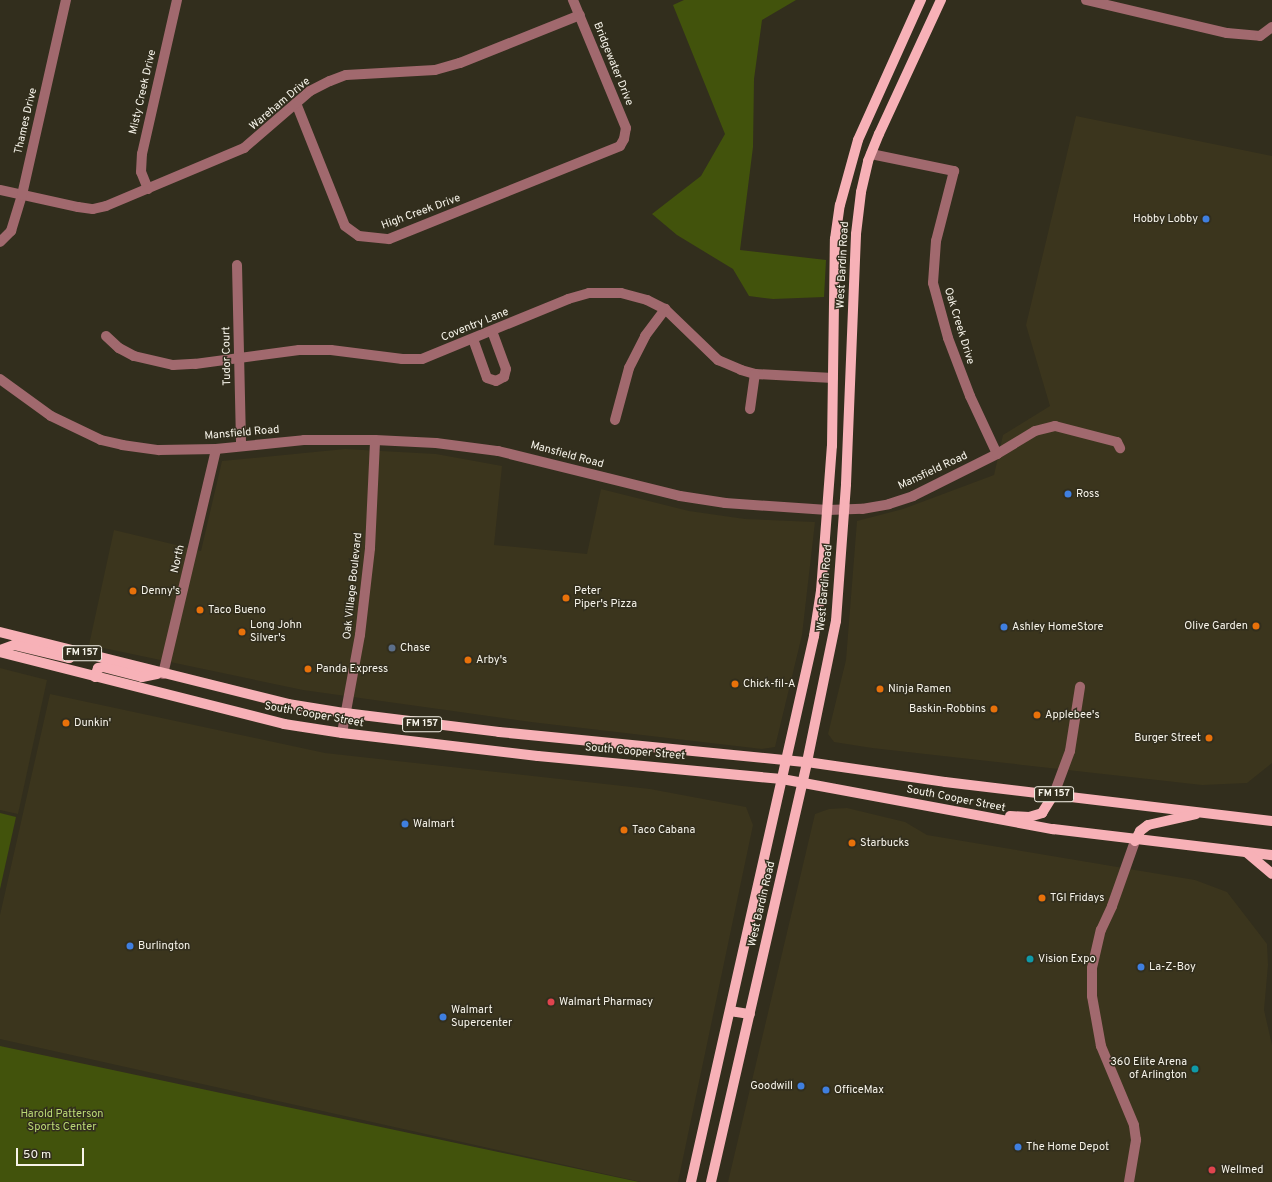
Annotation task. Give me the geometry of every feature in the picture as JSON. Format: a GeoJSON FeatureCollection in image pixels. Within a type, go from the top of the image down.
{"type":"FeatureCollection","features":[{"type":"Feature","properties":{"kind":"main road","name":"West Bardin Road"},"geometry":{"type":"LineString","coordinates":[[691,1182],[814,636],[828,510],[833,378],[835,239],[840,205],[858,140],[921,0]]}},
{"type":"Feature","properties":{"kind":"main road","name":"West Bardin Road"},"geometry":{"type":"LineString","coordinates":[[711,1182],[807,762],[836,621],[844,510],[856,234],[861,192],[870,154],[941,0]]}},
{"type":"Feature","properties":{"kind":"main road","name":"South Cooper Street"},"geometry":{"type":"LineString","coordinates":[[0,632],[161,674],[288,704],[346,714],[523,734],[807,762],[945,782],[1272,821]]}},
{"type":"Feature","properties":{"kind":"main road"},"geometry":{"type":"LineString","coordinates":[[0,651],[14,645],[68,658],[77,652]]}},
{"type":"Feature","properties":{"kind":"main road","name":"South Cooper Street"},"geometry":{"type":"LineString","coordinates":[[0,651],[284,724],[342,733],[538,756],[782,779],[1053,829],[1135,841],[1272,854]]}},
{"type":"Feature","properties":{"kind":"main road"},"geometry":{"type":"LineString","coordinates":[[94,676],[98,668],[103,667],[142,677],[161,674]]}},
{"type":"Feature","properties":{"kind":"main road"},"geometry":{"type":"LineString","coordinates":[[970,814],[1029,817],[1042,813],[1054,794]]}},
{"type":"Feature","properties":{"kind":"main road"},"geometry":{"type":"LineString","coordinates":[[1255,819],[1272,812]]}},
{"type":"Feature","properties":{"kind":"main road"},"geometry":{"type":"LineString","coordinates":[[1135,841],[1140,831],[1148,825],[1202,813]]}},
{"type":"Feature","properties":{"kind":"main road"},"geometry":{"type":"LineString","coordinates":[[1246,852],[1272,874]]}},
{"type":"Feature","properties":{"kind":"main road"},"geometry":{"type":"LineString","coordinates":[[730,1011],[750,1014]]}},
{"type":"Feature","properties":{"kind":"street","name":"Thames Drive"},"geometry":{"type":"LineString","coordinates":[[0,242],[11,231],[22,195],[66,0]]}},
{"type":"Feature","properties":{"kind":"street","name":"Misty Creek Drive"},"geometry":{"type":"LineString","coordinates":[[148,189],[142,172],[142,154],[176,0]]}},
{"type":"Feature","properties":{"kind":"street","name":"Bridgewater Drive"},"geometry":{"type":"LineString","coordinates":[[573,0],[626,128],[624,139]]}},
{"type":"Feature","properties":{"kind":"street"},"geometry":{"type":"LineString","coordinates":[[1086,0],[1227,33],[1260,36],[1272,28]]}},
{"type":"Feature","properties":{"kind":"street","name":"Wareham Drive"},"geometry":{"type":"LineString","coordinates":[[0,190],[93,209],[148,189],[244,148],[310,92],[346,74],[435,70],[460,63],[580,15]]}},
{"type":"Feature","properties":{"kind":"street","name":"High Creek Drive"},"geometry":{"type":"LineString","coordinates":[[296,103],[345,226],[359,236],[379,240],[389,239],[604,154],[620,146],[624,139]]}},
{"type":"Feature","properties":{"kind":"street","name":"Oak Creek Drive"},"geometry":{"type":"LineString","coordinates":[[870,154],[954,170],[936,241],[933,283],[948,338],[970,396],[997,454]]}},
{"type":"Feature","properties":{"kind":"street","name":"Tudor Court"},"geometry":{"type":"LineString","coordinates":[[236,265],[241,446]]}},
{"type":"Feature","properties":{"kind":"street","name":"Coventry Lane"},"geometry":{"type":"LineString","coordinates":[[106,336],[119,348],[154,362],[195,364],[299,350],[331,350],[402,359],[422,359],[473,339],[568,298],[589,293],[621,293],[647,300],[665,309],[718,360],[756,374],[833,378]]}},
{"type":"Feature","properties":{"kind":"street"},"geometry":{"type":"LineString","coordinates":[[615,420],[629,368],[645,336],[665,309]]}},
{"type":"Feature","properties":{"kind":"street"},"geometry":{"type":"LineString","coordinates":[[473,339],[487,378],[496,381],[504,377],[506,369],[492,331]]}},
{"type":"Feature","properties":{"kind":"street"},"geometry":{"type":"LineString","coordinates":[[750,409],[756,374]]}},
{"type":"Feature","properties":{"kind":"street","name":"Mansfield Road"},"geometry":{"type":"LineString","coordinates":[[0,379],[51,416],[101,440],[159,450],[216,449],[304,440],[375,440],[498,450],[680,496],[725,503],[828,510],[844,510],[889,504],[913,496],[997,454],[1035,431],[1055,426],[1117,442],[1120,448]]}},
{"type":"Feature","properties":{"kind":"street","name":"Oak Village Boulevard"},"geometry":{"type":"LineString","coordinates":[[342,733],[360,635],[368,562],[375,440]]}},
{"type":"Feature","properties":{"kind":"street","name":"North"},"geometry":{"type":"LineString","coordinates":[[161,674],[216,449]]}},
{"type":"Feature","properties":{"kind":"street"},"geometry":{"type":"LineString","coordinates":[[1054,794],[1070,751],[1080,687]]}},
{"type":"Feature","properties":{"kind":"street"},"geometry":{"type":"LineString","coordinates":[[1129,1182],[1136,1140],[1134,1125],[1101,1046],[1092,996],[1092,968],[1101,930],[1112,906],[1135,841]]}},
{"type":"Feature","properties":{"kind":"shaded area"},"geometry":{"type":"Polygon","coordinates":[[[1076,116],[1272,156],[1272,763],[1247,783],[1202,785],[872,748],[834,742],[828,734],[846,660],[857,521],[903,509],[994,475],[1003,435],[1050,406],[1026,325],[1076,116]]]}},
{"type":"Feature","properties":{"kind":"shaded area"},"geometry":{"type":"Polygon","coordinates":[[[345,449],[436,454],[502,466],[494,545],[587,554],[601,489],[689,511],[745,519],[815,522],[802,635],[775,747],[762,749],[531,722],[303,690],[89,645],[114,530],[201,551],[222,461],[345,449]]]}},
{"type":"Feature","properties":{"kind":"shaded area"},"geometry":{"type":"Polygon","coordinates":[[[0,668],[47,680],[18,814],[0,810],[0,668]]]}},
{"type":"Feature","properties":{"kind":"shaded area"},"geometry":{"type":"Polygon","coordinates":[[[50,694],[325,753],[650,789],[746,807],[753,825],[678,1182],[641,1182],[0,1039],[0,915],[50,694]]]}},
{"type":"Feature","properties":{"kind":"shaded area"},"geometry":{"type":"Polygon","coordinates":[[[847,808],[905,822],[927,835],[1195,880],[1227,892],[1267,944],[1268,965],[1264,1010],[1272,1045],[1272,1182],[728,1182],[815,814],[829,809],[847,808]]]}},
{"type":"Feature","properties":{"kind":"green space"},"geometry":{"type":"Polygon","coordinates":[[[684,0],[796,0],[762,20],[754,79],[753,147],[740,250],[826,260],[824,297],[773,299],[749,296],[733,269],[677,235],[652,214],[701,176],[725,134],[673,5],[684,0]]]}},
{"type":"Feature","properties":{"kind":"green space"},"geometry":{"type":"Polygon","coordinates":[[[0,813],[16,817],[0,889],[0,813]]]}},
{"type":"Feature","properties":{"kind":"green space","name":"Harold Patterson Sports Center"},"geometry":{"type":"Polygon","coordinates":[[[0,1046],[639,1182],[0,1182],[0,1046]]]}},
{"type":"Feature","properties":{"kind":"place","name":"Hobby Lobby"},"geometry":{"type":"Point","coordinates":[1206,219]}},
{"type":"Feature","properties":{"kind":"place","name":"Ross"},"geometry":{"type":"Point","coordinates":[1068,494]}},
{"type":"Feature","properties":{"kind":"place","name":"Denny's"},"geometry":{"type":"Point","coordinates":[133,591]}},
{"type":"Feature","properties":{"kind":"place","name":"Peter Piper's Pizza"},"geometry":{"type":"Point","coordinates":[566,598]}},
{"type":"Feature","properties":{"kind":"place","name":"Taco Bueno"},"geometry":{"type":"Point","coordinates":[200,610]}},
{"type":"Feature","properties":{"kind":"place","name":"Olive Garden"},"geometry":{"type":"Point","coordinates":[1256,626]}},
{"type":"Feature","properties":{"kind":"place","name":"Ashley HomeStore"},"geometry":{"type":"Point","coordinates":[1004,627]}},
{"type":"Feature","properties":{"kind":"place","name":"Long John Silver's"},"geometry":{"type":"Point","coordinates":[242,632]}},
{"type":"Feature","properties":{"kind":"place","name":"Chase"},"geometry":{"type":"Point","coordinates":[392,648]}},
{"type":"Feature","properties":{"kind":"place","name":"Arby's"},"geometry":{"type":"Point","coordinates":[468,660]}},
{"type":"Feature","properties":{"kind":"place","name":"Panda Express"},"geometry":{"type":"Point","coordinates":[308,669]}},
{"type":"Feature","properties":{"kind":"place","name":"Chick-fil-A"},"geometry":{"type":"Point","coordinates":[735,684]}},
{"type":"Feature","properties":{"kind":"place","name":"Ninja Ramen"},"geometry":{"type":"Point","coordinates":[880,689]}},
{"type":"Feature","properties":{"kind":"place","name":"Baskin-Robbins"},"geometry":{"type":"Point","coordinates":[994,709]}},
{"type":"Feature","properties":{"kind":"place","name":"Applebee's"},"geometry":{"type":"Point","coordinates":[1037,715]}},
{"type":"Feature","properties":{"kind":"place","name":"Dunkin'"},"geometry":{"type":"Point","coordinates":[66,723]}},
{"type":"Feature","properties":{"kind":"place","name":"Burger Street"},"geometry":{"type":"Point","coordinates":[1209,738]}},
{"type":"Feature","properties":{"kind":"place","name":"Walmart"},"geometry":{"type":"Point","coordinates":[405,824]}},
{"type":"Feature","properties":{"kind":"place","name":"Taco Cabana"},"geometry":{"type":"Point","coordinates":[624,830]}},
{"type":"Feature","properties":{"kind":"place","name":"Starbucks"},"geometry":{"type":"Point","coordinates":[852,843]}},
{"type":"Feature","properties":{"kind":"place","name":"TGI Fridays"},"geometry":{"type":"Point","coordinates":[1042,898]}},
{"type":"Feature","properties":{"kind":"place","name":"Burlington"},"geometry":{"type":"Point","coordinates":[130,946]}},
{"type":"Feature","properties":{"kind":"place","name":"Vision Expo"},"geometry":{"type":"Point","coordinates":[1030,959]}},
{"type":"Feature","properties":{"kind":"place","name":"La-Z-Boy"},"geometry":{"type":"Point","coordinates":[1141,967]}},
{"type":"Feature","properties":{"kind":"place","name":"Walmart Pharmacy"},"geometry":{"type":"Point","coordinates":[551,1002]}},
{"type":"Feature","properties":{"kind":"place","name":"Walmart Supercenter"},"geometry":{"type":"Point","coordinates":[443,1017]}},
{"type":"Feature","properties":{"kind":"place","name":"360 Elite Arena of Arlington"},"geometry":{"type":"Point","coordinates":[1195,1069]}},
{"type":"Feature","properties":{"kind":"place","name":"Goodwill"},"geometry":{"type":"Point","coordinates":[801,1086]}},
{"type":"Feature","properties":{"kind":"place","name":"OfficeMax"},"geometry":{"type":"Point","coordinates":[826,1090]}},
{"type":"Feature","properties":{"kind":"place","name":"The Home Depot"},"geometry":{"type":"Point","coordinates":[1018,1147]}},
{"type":"Feature","properties":{"kind":"place","name":"Wellmed"},"geometry":{"type":"Point","coordinates":[1212,1170]}}]}
